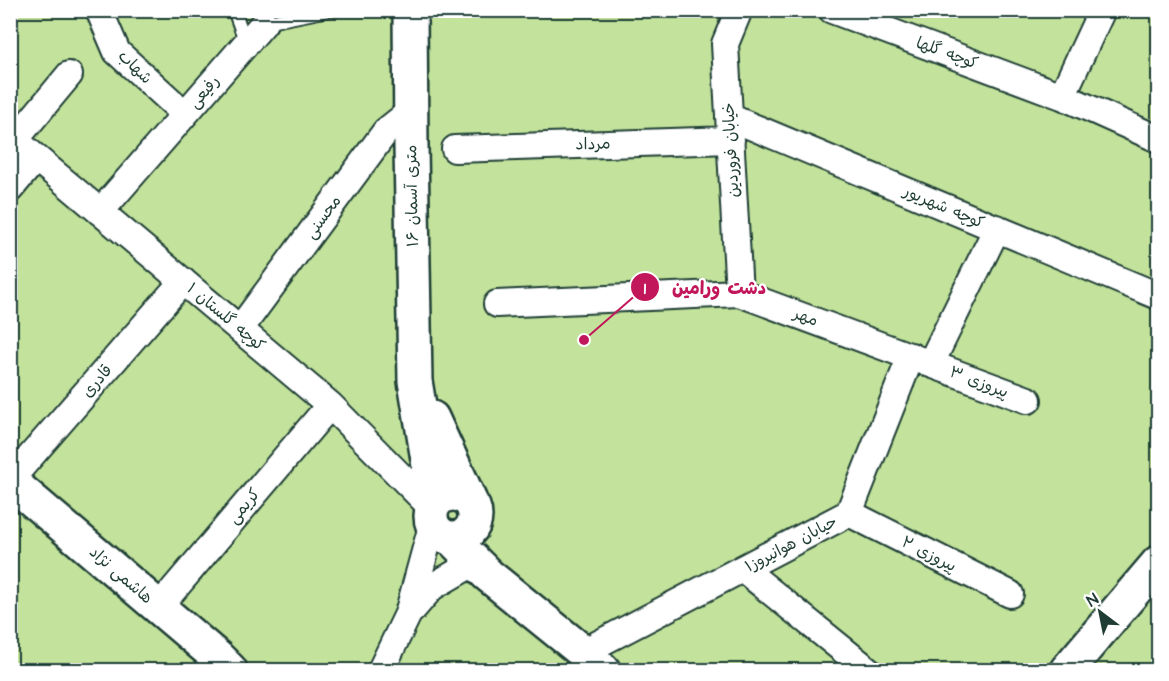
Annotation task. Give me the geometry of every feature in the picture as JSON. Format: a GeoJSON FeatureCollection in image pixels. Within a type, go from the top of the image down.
{"type":"FeatureCollection","features":[{"type":"Feature","properties":{"kind":"main road","name":"۱۶ متری آسمان"},"geometry":{"type":"LineString","coordinates":[[410,10],[414,381],[449,517],[495,565],[517,599]]}},
{"type":"Feature","properties":{"kind":"main road","name":"هاشمی نژاد"},"geometry":{"type":"LineString","coordinates":[[10,480],[230,670]]}},
{"type":"Feature","properties":{"kind":"main road"},"geometry":{"type":"LineString","coordinates":[[449,517],[475,562],[488,576],[596,665]]}},
{"type":"Feature","properties":{"kind":"main road"},"geometry":{"type":"LineString","coordinates":[[1067,670],[1158,563]]}},
{"type":"Feature","properties":{"kind":"street","name":"شهاب"},"geometry":{"type":"LineString","coordinates":[[99,10],[117,52],[185,114]]}},
{"type":"Feature","properties":{"kind":"street","name":"خیابان فروردین"},"geometry":{"type":"LineString","coordinates":[[739,10],[725,44],[739,293]]}},
{"type":"Feature","properties":{"kind":"street","name":"کوچه گلها"},"geometry":{"type":"LineString","coordinates":[[831,10],[1062,96],[1158,139]]}},
{"type":"Feature","properties":{"kind":"street"},"geometry":{"type":"LineString","coordinates":[[1062,96],[1102,10]]}},
{"type":"Feature","properties":{"kind":"street","name":"رفیعی"},"geometry":{"type":"LineString","coordinates":[[100,212],[264,23]]}},
{"type":"Feature","properties":{"kind":"street"},"geometry":{"type":"LineString","coordinates":[[13,138],[69,75]]}},
{"type":"Feature","properties":{"kind":"street","name":"محسنی"},"geometry":{"type":"LineString","coordinates":[[240,329],[386,131],[411,111]]}},
{"type":"Feature","properties":{"kind":"street","name":"مرداد"},"geometry":{"type":"LineString","coordinates":[[455,149],[730,129]]}},
{"type":"Feature","properties":{"kind":"street","name":"کوچه شهریور"},"geometry":{"type":"LineString","coordinates":[[730,129],[996,228],[1158,296]]}},
{"type":"Feature","properties":{"kind":"street","name":"کوچه گلستان ۱"},"geometry":{"type":"LineString","coordinates":[[13,138],[330,405],[449,517]]}},
{"type":"Feature","properties":{"kind":"street"},"geometry":{"type":"LineString","coordinates":[[10,189],[36,158]]}},
{"type":"Feature","properties":{"kind":"street","name":"حیابان هوانیروز۱"},"geometry":{"type":"LineString","coordinates":[[596,665],[743,568],[849,513],[921,360],[996,228]]}},
{"type":"Feature","properties":{"kind":"street","name":"قادری"},"geometry":{"type":"LineString","coordinates":[[10,480],[183,281]]}},
{"type":"Feature","properties":{"kind":"street","name":"مهر"},"geometry":{"type":"LineString","coordinates":[[497,304],[739,293],[921,360]]}},
{"type":"Feature","properties":{"kind":"street","name":"پیروزی ۳"},"geometry":{"type":"LineString","coordinates":[[921,360],[1028,400]]}},
{"type":"Feature","properties":{"kind":"street","name":"کریمی"},"geometry":{"type":"LineString","coordinates":[[158,608],[330,405]]}},
{"type":"Feature","properties":{"kind":"street","name":"پیروزی ۲"},"geometry":{"type":"LineString","coordinates":[[849,513],[1010,594]]}},
{"type":"Feature","properties":{"kind":"street"},"geometry":{"type":"LineString","coordinates":[[381,670],[408,614],[449,517]]}},
{"type":"Feature","properties":{"kind":"street"},"geometry":{"type":"LineString","coordinates":[[408,614],[432,587],[475,562]]}},
{"type":"Feature","properties":{"kind":"street"},"geometry":{"type":"LineString","coordinates":[[743,568],[868,670]]}},
{"type":"Feature","properties":{"kind":"lane"},"geometry":{"type":"LineString","coordinates":[[234,10],[246,44]]}},
{"type":"Feature","properties":{"kind":"lane","name":"رفیعی"},"geometry":{"type":"LineString","coordinates":[[264,23],[329,10]]}},
{"type":"Feature","properties":{"kind":"green space"},"geometry":{"type":"Polygon","coordinates":[[[11,11],[1158,11],[1158,670],[11,670],[11,11]]]}},
{"type":"Feature","properties":{"kind":"place","name":"دشت ورامین"},"geometry":{"type":"Point","coordinates":[584,340]}}]}
